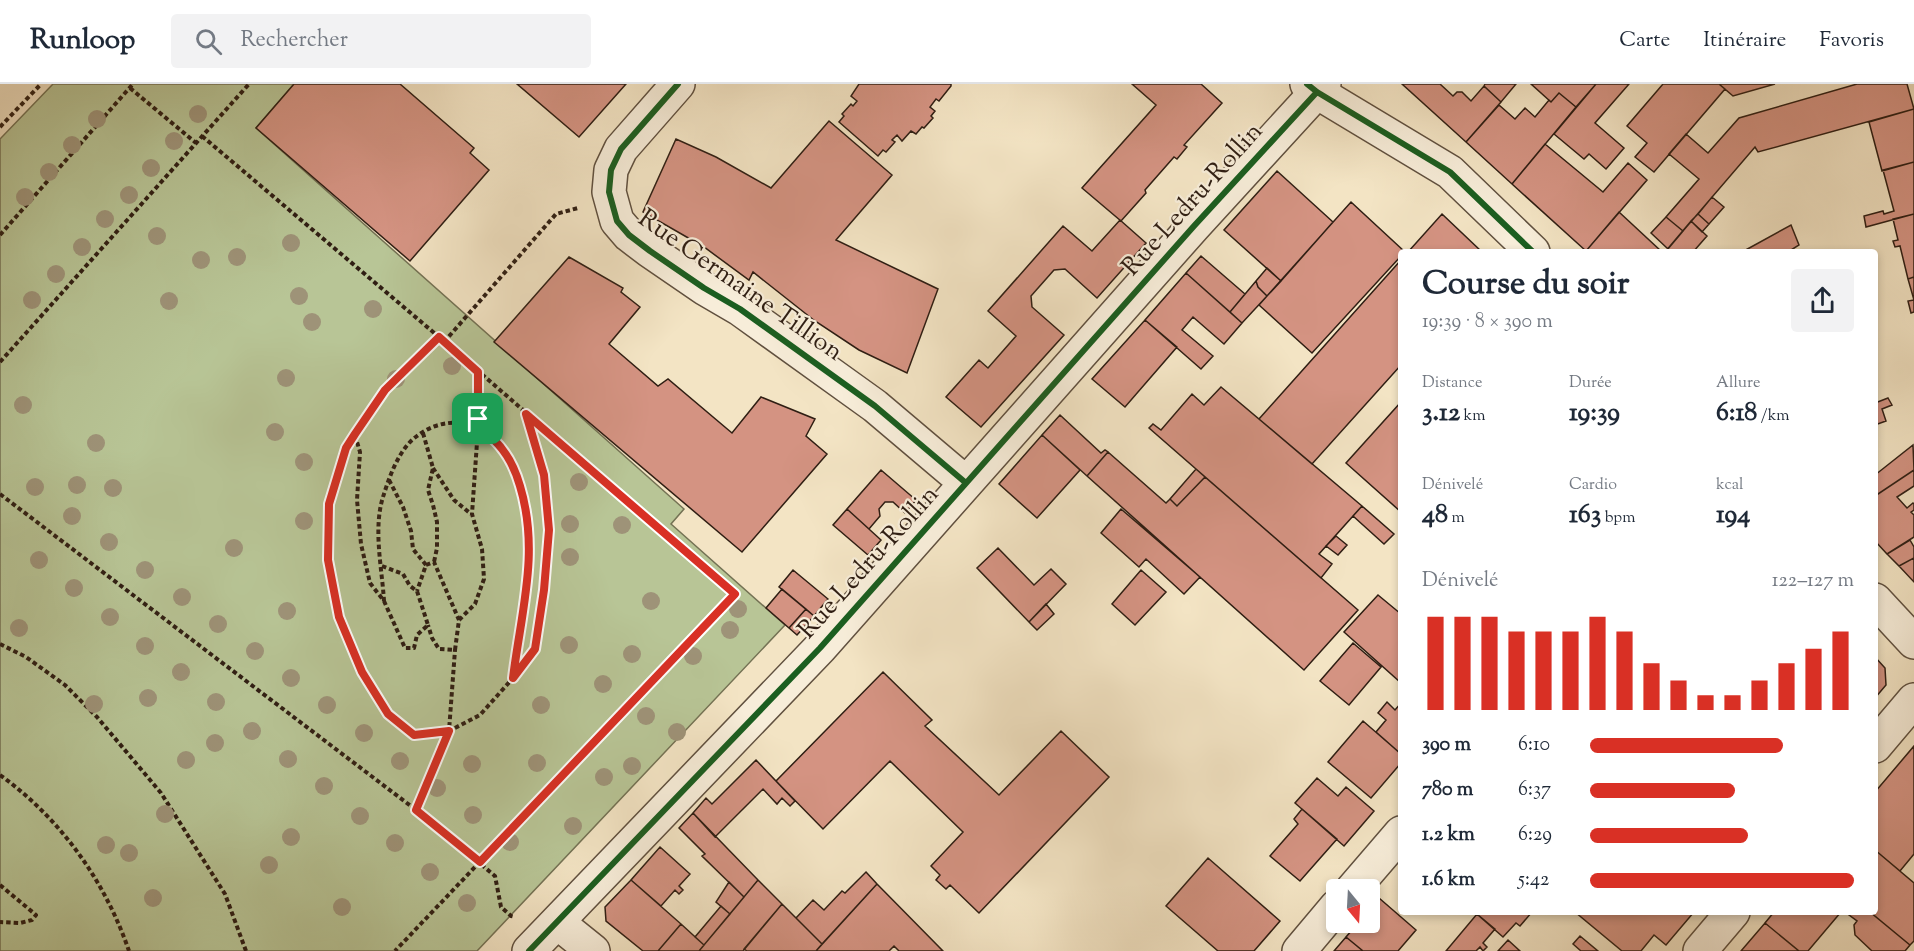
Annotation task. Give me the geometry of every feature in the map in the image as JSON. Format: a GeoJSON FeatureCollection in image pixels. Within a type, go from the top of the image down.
{"type":"FeatureCollection","features":[{"type":"Feature","properties":{"kind":"street","name":"Rue Germaine Tillion"},"geometry":{"type":"LineString","coordinates":[[678,84],[621,149],[611,170],[609,192],[617,221],[629,235],[704,288],[740,309],[875,406],[966,483]]}},
{"type":"Feature","properties":{"kind":"street"},"geometry":{"type":"LineString","coordinates":[[1316,87],[1450,171],[1530,249]]}},
{"type":"Feature","properties":{"kind":"street","name":"Rue Ledru-Rollin"},"geometry":{"type":"LineString","coordinates":[[530,951],[820,648],[1316,87]]}},
{"type":"Feature","properties":{"kind":"street"},"geometry":{"type":"LineString","coordinates":[[1878,603],[1914,642]]}},
{"type":"Feature","properties":{"kind":"street"},"geometry":{"type":"LineString","coordinates":[[1878,742],[1914,700]]}},
{"type":"Feature","properties":{"kind":"street"},"geometry":{"type":"LineString","coordinates":[[1361,879],[1398,836]]}},
{"type":"Feature","properties":{"kind":"street"},"geometry":{"type":"LineString","coordinates":[[1700,951],[1730,915]]}},
{"type":"Feature","properties":{"kind":"street"},"geometry":{"type":"LineString","coordinates":[[1299,951],[1326,919]]}},
{"type":"Feature","properties":{"kind":"street"},"geometry":{"type":"LineString","coordinates":[[557,922],[593,951]]}},
{"type":"Feature","properties":{"kind":"path"},"geometry":{"type":"LineString","coordinates":[[0,127],[41,84]]}},
{"type":"Feature","properties":{"kind":"path"},"geometry":{"type":"LineString","coordinates":[[0,362],[249,84]]}},
{"type":"Feature","properties":{"kind":"path"},"geometry":{"type":"LineString","coordinates":[[0,235],[132,86],[196,143]]}},
{"type":"Feature","properties":{"kind":"path"},"geometry":{"type":"LineString","coordinates":[[202,136],[439,337],[735,594],[395,951]]}},
{"type":"Feature","properties":{"kind":"path"},"geometry":{"type":"LineString","coordinates":[[444,342],[556,214],[611,199]]}},
{"type":"Feature","properties":{"kind":"path"},"geometry":{"type":"LineString","coordinates":[[439,337],[385,390],[355,434],[346,448],[329,504],[328,560],[339,617],[362,672],[388,714],[414,735],[449,731],[480,714],[513,678],[535,649],[544,590],[549,530],[544,475],[526,414]]}},
{"type":"Feature","properties":{"kind":"path"},"geometry":{"type":"LineString","coordinates":[[459,620],[475,604],[484,579],[482,549],[472,514],[478,428],[478,372]]}},
{"type":"Feature","properties":{"kind":"path"},"geometry":{"type":"LineString","coordinates":[[384,601],[378,542],[379,522],[388,480],[400,455],[411,441],[429,429],[445,423],[462,422],[490,434],[506,452],[517,475],[527,513],[530,538],[528,583],[513,678]]}},
{"type":"Feature","properties":{"kind":"path"},"geometry":{"type":"LineString","coordinates":[[423,433],[434,468],[454,500],[472,514]]}},
{"type":"Feature","properties":{"kind":"path"},"geometry":{"type":"LineString","coordinates":[[355,434],[360,452],[357,500],[361,544],[370,583],[384,601],[405,648],[414,648],[417,635],[428,625]]}},
{"type":"Feature","properties":{"kind":"path"},"geometry":{"type":"LineString","coordinates":[[416,810],[449,731],[459,620],[434,562],[437,548],[436,522],[428,490],[434,468]]}},
{"type":"Feature","properties":{"kind":"path"},"geometry":{"type":"LineString","coordinates":[[388,480],[403,507],[411,531],[413,549],[426,565]]}},
{"type":"Feature","properties":{"kind":"path"},"geometry":{"type":"LineString","coordinates":[[0,494],[416,810],[480,862],[495,876],[501,907],[511,916],[557,922]]}},
{"type":"Feature","properties":{"kind":"path"},"geometry":{"type":"LineString","coordinates":[[426,565],[434,562]]}},
{"type":"Feature","properties":{"kind":"path"},"geometry":{"type":"LineString","coordinates":[[417,591],[426,565]]}},
{"type":"Feature","properties":{"kind":"path"},"geometry":{"type":"LineString","coordinates":[[382,566],[403,574],[410,586],[417,591],[432,638],[439,649],[455,650]]}},
{"type":"Feature","properties":{"kind":"path"},"geometry":{"type":"LineString","coordinates":[[0,644],[26,657],[65,685],[97,717],[161,793],[225,894],[246,951]]}},
{"type":"Feature","properties":{"kind":"path"},"geometry":{"type":"LineString","coordinates":[[0,775],[35,804],[60,829],[94,874],[118,922],[129,951]]}},
{"type":"Feature","properties":{"kind":"path"},"geometry":{"type":"LineString","coordinates":[[0,885],[36,915],[32,920],[20,923],[0,922]]}},
{"type":"Feature","properties":{"kind":"green space"},"geometry":{"type":"Polygon","coordinates":[[[53,84],[294,84],[256,128],[684,509],[671,524],[785,625],[477,951],[0,951],[0,139],[53,84]]]}},
{"type":"Feature","properties":{"kind":"building"},"geometry":{"type":"Polygon","coordinates":[[[294,84],[400,84],[474,148],[470,153],[489,170],[410,261],[256,128],[294,84]]]}},
{"type":"Feature","properties":{"kind":"building"},"geometry":{"type":"Polygon","coordinates":[[[517,84],[626,84],[579,137],[517,84]]]}},
{"type":"Feature","properties":{"kind":"building"},"geometry":{"type":"Polygon","coordinates":[[[859,84],[951,84],[951,86],[939,101],[936,99],[930,107],[935,111],[931,116],[933,118],[924,128],[922,127],[916,134],[911,131],[902,141],[897,135],[892,140],[895,142],[886,152],[883,150],[878,156],[839,122],[844,116],[842,114],[857,101],[851,96],[859,84]]]}},
{"type":"Feature","properties":{"kind":"building"},"geometry":{"type":"Polygon","coordinates":[[[1132,84],[1201,84],[1222,103],[1184,145],[1187,147],[1177,159],[1174,157],[1121,221],[1082,188],[1156,105],[1132,84]]]}},
{"type":"Feature","properties":{"kind":"building"},"geometry":{"type":"Polygon","coordinates":[[[1402,84],[1440,84],[1453,96],[1457,92],[1462,92],[1471,101],[1484,86],[1501,102],[1466,142],[1402,84]]]}},
{"type":"Feature","properties":{"kind":"building"},"geometry":{"type":"Polygon","coordinates":[[[1485,84],[1516,84],[1501,102],[1484,86],[1485,84]]]}},
{"type":"Feature","properties":{"kind":"building"},"geometry":{"type":"Polygon","coordinates":[[[1531,84],[1596,84],[1576,107],[1559,93],[1551,102],[1531,84]]]}},
{"type":"Feature","properties":{"kind":"building"},"geometry":{"type":"Polygon","coordinates":[[[1596,84],[1629,84],[1595,123],[1624,148],[1606,169],[1589,154],[1584,159],[1554,134],[1596,84]]]}},
{"type":"Feature","properties":{"kind":"building"},"geometry":{"type":"Polygon","coordinates":[[[1663,84],[1719,84],[1725,89],[1654,172],[1635,157],[1647,143],[1627,126],[1663,84]]]}},
{"type":"Feature","properties":{"kind":"building"},"geometry":{"type":"Polygon","coordinates":[[[1719,84],[1775,84],[1733,96],[1719,84]]]}},
{"type":"Feature","properties":{"kind":"building"},"geometry":{"type":"Polygon","coordinates":[[[1857,84],[1907,84],[1914,109],[1758,152],[1755,147],[1683,231],[1666,217],[1699,179],[1669,154],[1686,134],[1708,153],[1739,118],[1857,84]]]}},
{"type":"Feature","properties":{"kind":"building"},"geometry":{"type":"Polygon","coordinates":[[[1559,93],[1576,107],[1512,184],[1466,142],[1499,105],[1515,119],[1525,108],[1535,117],[1549,100],[1551,102],[1559,93]]]}},
{"type":"Feature","properties":{"kind":"building"},"geometry":{"type":"Polygon","coordinates":[[[1914,109],[1914,162],[1882,171],[1869,122],[1914,109]]]}},
{"type":"Feature","properties":{"kind":"building"},"geometry":{"type":"Polygon","coordinates":[[[829,121],[892,175],[836,240],[938,289],[907,373],[859,350],[815,321],[753,272],[749,280],[704,247],[643,212],[676,139],[716,157],[771,188],[829,121]]]}},
{"type":"Feature","properties":{"kind":"building"},"geometry":{"type":"Polygon","coordinates":[[[1545,144],[1603,192],[1628,163],[1647,180],[1588,249],[1584,249],[1512,184],[1545,144]]]}},
{"type":"Feature","properties":{"kind":"building"},"geometry":{"type":"Polygon","coordinates":[[[1914,162],[1914,214],[1866,227],[1864,216],[1883,211],[1884,214],[1894,211],[1883,170],[1914,162]]]}},
{"type":"Feature","properties":{"kind":"building"},"geometry":{"type":"Polygon","coordinates":[[[1277,171],[1333,222],[1281,281],[1224,230],[1277,171]]]}},
{"type":"Feature","properties":{"kind":"building"},"geometry":{"type":"Polygon","coordinates":[[[1712,197],[1724,207],[1709,224],[1698,214],[1712,197]]]}},
{"type":"Feature","properties":{"kind":"building"},"geometry":{"type":"Polygon","coordinates":[[[1351,202],[1402,249],[1398,249],[1398,259],[1312,353],[1259,305],[1351,202]]]}},
{"type":"Feature","properties":{"kind":"building"},"geometry":{"type":"Polygon","coordinates":[[[1619,212],[1659,249],[1588,249],[1619,212]]]}},
{"type":"Feature","properties":{"kind":"building"},"geometry":{"type":"Polygon","coordinates":[[[1442,214],[1479,249],[1411,249],[1442,214]]]}},
{"type":"Feature","properties":{"kind":"building"},"geometry":{"type":"Polygon","coordinates":[[[1698,214],[1709,224],[1702,232],[1691,221],[1698,214]]]}},
{"type":"Feature","properties":{"kind":"building"},"geometry":{"type":"Polygon","coordinates":[[[1914,214],[1914,277],[1908,279],[1900,246],[1895,247],[1893,241],[1898,240],[1893,219],[1914,214]]]}},
{"type":"Feature","properties":{"kind":"building"},"geometry":{"type":"Polygon","coordinates":[[[1666,217],[1683,231],[1668,249],[1651,233],[1666,217]]]}},
{"type":"Feature","properties":{"kind":"building"},"geometry":{"type":"Polygon","coordinates":[[[1120,220],[1146,243],[1097,298],[1065,269],[1054,270],[1031,296],[1032,307],[1064,335],[981,427],[946,397],[979,360],[988,368],[1016,336],[988,311],[1063,226],[1092,251],[1120,220]]]}},
{"type":"Feature","properties":{"kind":"building"},"geometry":{"type":"Polygon","coordinates":[[[1691,221],[1707,236],[1696,249],[1668,249],[1691,221]]]}},
{"type":"Feature","properties":{"kind":"building"},"geometry":{"type":"Polygon","coordinates":[[[1791,225],[1799,245],[1793,249],[1747,249],[1791,225]]]}},
{"type":"Feature","properties":{"kind":"building"},"geometry":{"type":"Polygon","coordinates":[[[1201,256],[1245,294],[1230,312],[1186,273],[1201,256]]]}},
{"type":"Feature","properties":{"kind":"building"},"geometry":{"type":"Polygon","coordinates":[[[569,257],[623,288],[621,292],[640,307],[609,344],[658,386],[668,379],[732,433],[761,397],[815,419],[806,436],[827,454],[742,552],[494,342],[569,257]]]}},
{"type":"Feature","properties":{"kind":"building"},"geometry":{"type":"Polygon","coordinates":[[[1398,263],[1398,368],[1312,464],[1259,419],[1398,263]]]}},
{"type":"Feature","properties":{"kind":"building"},"geometry":{"type":"Polygon","coordinates":[[[1267,268],[1281,281],[1267,296],[1258,287],[1256,281],[1267,268]]]}},
{"type":"Feature","properties":{"kind":"building"},"geometry":{"type":"Polygon","coordinates":[[[1186,273],[1242,323],[1224,344],[1193,317],[1182,330],[1213,356],[1201,369],[1145,320],[1186,273]]]}},
{"type":"Feature","properties":{"kind":"building"},"geometry":{"type":"Polygon","coordinates":[[[1914,277],[1914,300],[1908,279],[1914,277]]]}},
{"type":"Feature","properties":{"kind":"building"},"geometry":{"type":"Polygon","coordinates":[[[1256,281],[1258,287],[1267,296],[1242,323],[1230,312],[1256,281]]]}},
{"type":"Feature","properties":{"kind":"building"},"geometry":{"type":"Polygon","coordinates":[[[1914,300],[1914,312],[1911,313],[1908,301],[1914,300]]]}},
{"type":"Feature","properties":{"kind":"building"},"geometry":{"type":"Polygon","coordinates":[[[1145,320],[1177,347],[1125,407],[1092,379],[1145,320]]]}},
{"type":"Feature","properties":{"kind":"building"},"geometry":{"type":"Polygon","coordinates":[[[1221,387],[1362,506],[1319,554],[1332,564],[1321,578],[1149,428],[1153,424],[1161,430],[1192,394],[1204,405],[1221,387]]]}},
{"type":"Feature","properties":{"kind":"building"},"geometry":{"type":"Polygon","coordinates":[[[1888,398],[1892,405],[1882,409],[1886,421],[1878,424],[1878,402],[1888,398]]]}},
{"type":"Feature","properties":{"kind":"building"},"geometry":{"type":"Polygon","coordinates":[[[1398,405],[1398,509],[1346,463],[1398,405]]]}},
{"type":"Feature","properties":{"kind":"building"},"geometry":{"type":"Polygon","coordinates":[[[1060,415],[1101,453],[1105,450],[1108,452],[1087,476],[1042,435],[1060,415]]]}},
{"type":"Feature","properties":{"kind":"building"},"geometry":{"type":"Polygon","coordinates":[[[1042,435],[1080,470],[1037,518],[999,484],[1042,435]]]}},
{"type":"Feature","properties":{"kind":"building"},"geometry":{"type":"Polygon","coordinates":[[[1913,445],[1914,470],[1878,494],[1878,473],[1913,445]]]}},
{"type":"Feature","properties":{"kind":"building"},"geometry":{"type":"Polygon","coordinates":[[[1108,452],[1166,503],[1170,499],[1177,506],[1205,477],[1358,610],[1304,670],[1087,476],[1108,452]]]}},
{"type":"Feature","properties":{"kind":"building"},"geometry":{"type":"Polygon","coordinates":[[[1196,469],[1205,477],[1177,506],[1170,499],[1196,469]]]}},
{"type":"Feature","properties":{"kind":"building"},"geometry":{"type":"Polygon","coordinates":[[[881,470],[916,500],[905,513],[893,502],[885,502],[879,509],[880,516],[869,529],[847,509],[881,470]]]}},
{"type":"Feature","properties":{"kind":"building"},"geometry":{"type":"Polygon","coordinates":[[[1914,470],[1914,486],[1897,497],[1907,508],[1914,504],[1914,510],[1911,512],[1914,515],[1914,537],[1887,554],[1878,544],[1878,494],[1914,470]]]}},
{"type":"Feature","properties":{"kind":"building"},"geometry":{"type":"Polygon","coordinates":[[[1362,506],[1394,534],[1384,544],[1353,516],[1362,506]]]}},
{"type":"Feature","properties":{"kind":"building"},"geometry":{"type":"Polygon","coordinates":[[[847,509],[881,540],[868,555],[833,525],[847,509]]]}},
{"type":"Feature","properties":{"kind":"building"},"geometry":{"type":"Polygon","coordinates":[[[1121,509],[1200,577],[1184,594],[1146,559],[1139,567],[1101,533],[1121,509]]]}},
{"type":"Feature","properties":{"kind":"building"},"geometry":{"type":"Polygon","coordinates":[[[1336,536],[1347,545],[1338,555],[1326,546],[1336,536]]]}},
{"type":"Feature","properties":{"kind":"building"},"geometry":{"type":"Polygon","coordinates":[[[1910,540],[1914,547],[1914,558],[1899,566],[1887,554],[1910,540]]]}},
{"type":"Feature","properties":{"kind":"building"},"geometry":{"type":"Polygon","coordinates":[[[998,548],[1034,585],[1051,569],[1066,584],[1029,622],[977,568],[998,548]]]}},
{"type":"Feature","properties":{"kind":"building"},"geometry":{"type":"Polygon","coordinates":[[[1914,558],[1914,582],[1899,566],[1914,558]]]}},
{"type":"Feature","properties":{"kind":"building"},"geometry":{"type":"Polygon","coordinates":[[[793,570],[828,599],[814,616],[779,587],[793,570]]]}},
{"type":"Feature","properties":{"kind":"building"},"geometry":{"type":"Polygon","coordinates":[[[1141,570],[1166,592],[1135,625],[1112,604],[1141,570]]]}},
{"type":"Feature","properties":{"kind":"building"},"geometry":{"type":"Polygon","coordinates":[[[782,589],[806,609],[789,628],[766,608],[782,589]]]}},
{"type":"Feature","properties":{"kind":"building"},"geometry":{"type":"Polygon","coordinates":[[[1378,595],[1398,612],[1398,680],[1344,632],[1378,595]]]}},
{"type":"Feature","properties":{"kind":"building"},"geometry":{"type":"Polygon","coordinates":[[[1046,604],[1054,614],[1037,630],[1029,622],[1046,604]]]}},
{"type":"Feature","properties":{"kind":"building"},"geometry":{"type":"Polygon","coordinates":[[[806,609],[814,616],[797,635],[789,628],[806,609]]]}},
{"type":"Feature","properties":{"kind":"building"},"geometry":{"type":"Polygon","coordinates":[[[1353,643],[1381,667],[1349,705],[1320,681],[1353,643]]]}},
{"type":"Feature","properties":{"kind":"building"},"geometry":{"type":"Polygon","coordinates":[[[1878,660],[1885,668],[1886,685],[1878,694],[1878,660]]]}},
{"type":"Feature","properties":{"kind":"building"},"geometry":{"type":"Polygon","coordinates":[[[883,672],[932,720],[925,726],[999,795],[1061,731],[1109,777],[979,913],[950,885],[946,889],[936,880],[940,875],[931,866],[963,832],[890,761],[823,829],[776,781],[883,672]]]}},
{"type":"Feature","properties":{"kind":"building"},"geometry":{"type":"Polygon","coordinates":[[[1387,702],[1395,710],[1398,706],[1398,751],[1376,732],[1386,720],[1378,713],[1387,702]]]}},
{"type":"Feature","properties":{"kind":"building"},"geometry":{"type":"Polygon","coordinates":[[[1363,721],[1398,751],[1398,766],[1371,798],[1328,762],[1363,721]]]}},
{"type":"Feature","properties":{"kind":"building"},"geometry":{"type":"Polygon","coordinates":[[[1914,746],[1914,854],[1900,871],[1878,853],[1878,788],[1914,746]]]}},
{"type":"Feature","properties":{"kind":"building"},"geometry":{"type":"Polygon","coordinates":[[[756,760],[795,801],[790,806],[782,798],[777,804],[763,789],[715,837],[693,813],[706,798],[712,804],[756,760]]]}},
{"type":"Feature","properties":{"kind":"building"},"geometry":{"type":"Polygon","coordinates":[[[1317,778],[1338,796],[1346,787],[1374,811],[1344,846],[1295,803],[1317,778]]]}},
{"type":"Feature","properties":{"kind":"building"},"geometry":{"type":"Polygon","coordinates":[[[1302,809],[1337,839],[1300,881],[1270,856],[1298,824],[1294,819],[1302,809]]]}},
{"type":"Feature","properties":{"kind":"building"},"geometry":{"type":"Polygon","coordinates":[[[693,813],[758,880],[744,897],[702,856],[705,854],[679,828],[693,813]]]}},
{"type":"Feature","properties":{"kind":"building"},"geometry":{"type":"Polygon","coordinates":[[[660,847],[690,874],[679,886],[683,890],[679,894],[675,890],[661,906],[631,880],[660,847]]]}},
{"type":"Feature","properties":{"kind":"building"},"geometry":{"type":"Polygon","coordinates":[[[1878,853],[1914,883],[1914,941],[1910,945],[1874,915],[1878,915],[1878,853]]]}},
{"type":"Feature","properties":{"kind":"building"},"geometry":{"type":"Polygon","coordinates":[[[1208,858],[1280,921],[1254,951],[1218,951],[1166,906],[1208,858]]]}},
{"type":"Feature","properties":{"kind":"building"},"geometry":{"type":"Polygon","coordinates":[[[866,872],[877,884],[822,944],[796,918],[813,900],[824,910],[842,891],[845,893],[866,872]]]}},
{"type":"Feature","properties":{"kind":"building"},"geometry":{"type":"Polygon","coordinates":[[[631,880],[681,924],[658,951],[643,951],[606,921],[605,907],[631,880]]]}},
{"type":"Feature","properties":{"kind":"building"},"geometry":{"type":"Polygon","coordinates":[[[758,880],[782,904],[743,951],[699,951],[758,880]]]}},
{"type":"Feature","properties":{"kind":"building"},"geometry":{"type":"Polygon","coordinates":[[[729,882],[744,897],[730,914],[716,902],[729,882]]]}},
{"type":"Feature","properties":{"kind":"building"},"geometry":{"type":"Polygon","coordinates":[[[877,884],[943,951],[899,951],[894,946],[889,951],[816,951],[877,884]]]}},
{"type":"Feature","properties":{"kind":"building"},"geometry":{"type":"Polygon","coordinates":[[[1380,899],[1416,930],[1398,951],[1363,951],[1346,937],[1349,933],[1380,933],[1380,899]]]}},
{"type":"Feature","properties":{"kind":"building"},"geometry":{"type":"Polygon","coordinates":[[[782,904],[822,944],[816,951],[747,951],[744,949],[782,904]]]}},
{"type":"Feature","properties":{"kind":"building"},"geometry":{"type":"Polygon","coordinates":[[[721,906],[730,914],[704,945],[695,937],[721,906]]]}},
{"type":"Feature","properties":{"kind":"building"},"geometry":{"type":"Polygon","coordinates":[[[1476,915],[1495,929],[1483,943],[1487,947],[1483,951],[1480,947],[1476,951],[1446,951],[1476,915]]]}},
{"type":"Feature","properties":{"kind":"building"},"geometry":{"type":"Polygon","coordinates":[[[1478,915],[1529,915],[1520,926],[1516,923],[1503,937],[1478,915]]]}},
{"type":"Feature","properties":{"kind":"building"},"geometry":{"type":"Polygon","coordinates":[[[1579,915],[1691,915],[1666,945],[1654,935],[1641,951],[1622,951],[1579,915]]]}},
{"type":"Feature","properties":{"kind":"building"},"geometry":{"type":"Polygon","coordinates":[[[1772,915],[1838,915],[1808,951],[1799,951],[1765,923],[1772,915]]]}},
{"type":"Feature","properties":{"kind":"building"},"geometry":{"type":"Polygon","coordinates":[[[1849,915],[1874,915],[1910,945],[1905,951],[1872,951],[1855,935],[1854,925],[1857,921],[1849,915]]]}},
{"type":"Feature","properties":{"kind":"building"},"geometry":{"type":"Polygon","coordinates":[[[1765,923],[1799,951],[1741,951],[1765,923]]]}},
{"type":"Feature","properties":{"kind":"building"},"geometry":{"type":"Polygon","coordinates":[[[681,924],[704,945],[699,951],[658,951],[681,924]]]}},
{"type":"Feature","properties":{"kind":"building"},"geometry":{"type":"Polygon","coordinates":[[[1580,936],[1598,951],[1581,951],[1573,944],[1580,936]]]}},
{"type":"Feature","properties":{"kind":"building"},"geometry":{"type":"Polygon","coordinates":[[[1346,937],[1363,951],[1334,951],[1346,937]]]}},
{"type":"Feature","properties":{"kind":"building"},"geometry":{"type":"Polygon","coordinates":[[[1508,940],[1520,951],[1498,951],[1508,940]]]}},
{"type":"Feature","properties":{"kind":"cycle path"},"geometry":{"type":"LineString","coordinates":[[678,84],[621,149],[611,170],[609,192],[617,221],[629,235],[650,251],[704,288],[740,309],[875,406],[966,483]]}},
{"type":"Feature","properties":{"kind":"cycle path"},"geometry":{"type":"LineString","coordinates":[[1307,84],[1450,172],[1530,249]]}},
{"type":"Feature","properties":{"kind":"cycle path"},"geometry":{"type":"LineString","coordinates":[[529,951],[820,648],[1194,226],[1317,92]]}},
{"type":"Feature","properties":{"kind":"route"},"geometry":{"type":"LineString","coordinates":[[439,337],[478,372],[478,419],[478,428],[490,434],[506,452],[517,475],[527,513],[530,538],[528,583],[513,678],[535,649],[544,590],[549,530],[544,475],[526,414],[735,594],[480,862],[416,810],[449,731],[414,735],[388,714],[362,672],[339,617],[328,560],[329,504],[346,448],[385,390],[439,337]]}}]}
